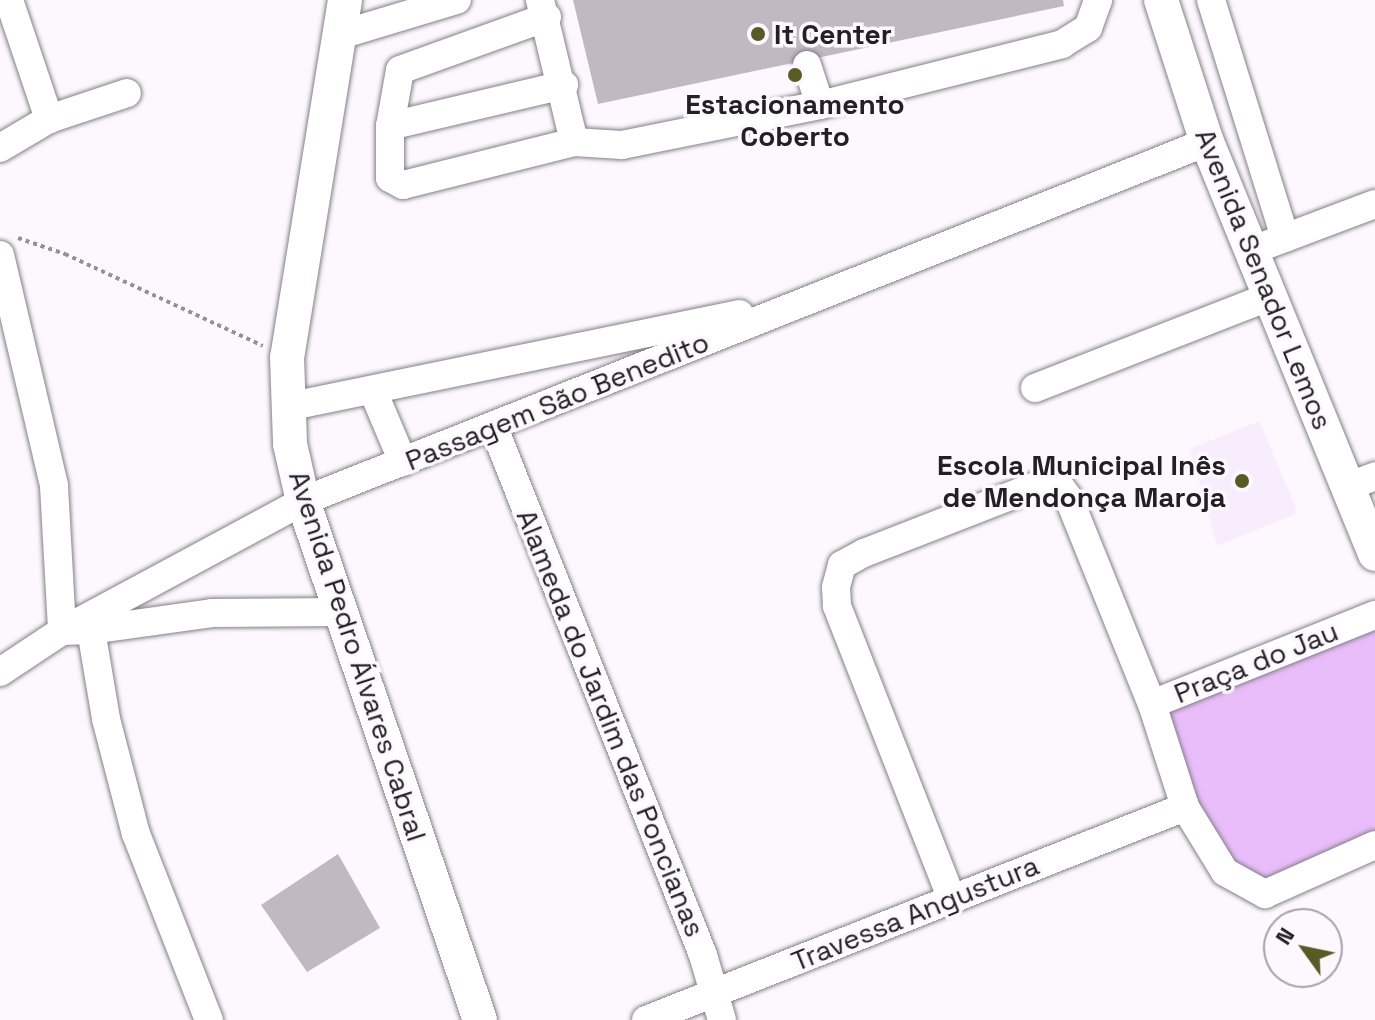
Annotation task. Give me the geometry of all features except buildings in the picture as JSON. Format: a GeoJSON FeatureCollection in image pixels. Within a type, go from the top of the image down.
{"type":"FeatureCollection","features":[{"type":"Feature","properties":{"kind":"main road","name":"Avenida Pedro Álvares Cabral"},"geometry":{"type":"LineString","coordinates":[[345,0],[287,357],[287,407],[303,501],[480,1020]]}},
{"type":"Feature","properties":{"kind":"main road","name":"Avenida Senador Lemos"},"geometry":{"type":"LineString","coordinates":[[1161,0],[1207,142],[1271,296],[1361,482],[1375,554]]}},
{"type":"Feature","properties":{"kind":"street"},"geometry":{"type":"LineString","coordinates":[[9,0],[49,119]]}},
{"type":"Feature","properties":{"kind":"street"},"geometry":{"type":"LineString","coordinates":[[340,35],[457,0]]}},
{"type":"Feature","properties":{"kind":"street"},"geometry":{"type":"LineString","coordinates":[[574,142],[564,85],[544,8],[400,70],[390,126],[390,178],[403,185],[574,142],[622,145],[820,105],[1071,40],[1088,28],[1098,0]]}},
{"type":"Feature","properties":{"kind":"street"},"geometry":{"type":"LineString","coordinates":[[1211,0],[1285,238]]}},
{"type":"Feature","properties":{"kind":"street"},"geometry":{"type":"LineString","coordinates":[[807,65],[820,105]]}},
{"type":"Feature","properties":{"kind":"street"},"geometry":{"type":"LineString","coordinates":[[390,126],[564,85]]}},
{"type":"Feature","properties":{"kind":"street"},"geometry":{"type":"LineString","coordinates":[[0,148],[49,119],[127,93]]}},
{"type":"Feature","properties":{"kind":"street","name":"Passagem São Benedito"},"geometry":{"type":"LineString","coordinates":[[0,672],[62,631],[303,501],[494,428],[1207,142]]}},
{"type":"Feature","properties":{"kind":"street"},"geometry":{"type":"LineString","coordinates":[[1253,250],[1375,204]]}},
{"type":"Feature","properties":{"kind":"street"},"geometry":{"type":"LineString","coordinates":[[6,246],[54,486],[62,631],[91,630],[212,613],[340,612]]}},
{"type":"Feature","properties":{"kind":"street"},"geometry":{"type":"LineString","coordinates":[[1035,388],[1271,296]]}},
{"type":"Feature","properties":{"kind":"street","name":"Passagem São Benedito"},"geometry":{"type":"LineString","coordinates":[[287,407],[811,299]]}},
{"type":"Feature","properties":{"kind":"street"},"geometry":{"type":"LineString","coordinates":[[373,391],[403,462]]}},
{"type":"Feature","properties":{"kind":"street","name":"Alameda do Jardim das Poncianas"},"geometry":{"type":"LineString","coordinates":[[494,428],[703,955],[711,993],[722,1020]]}},
{"type":"Feature","properties":{"kind":"street"},"geometry":{"type":"LineString","coordinates":[[951,897],[837,606],[836,587],[842,565],[1044,483],[1059,485],[1069,499],[1152,704]]}},
{"type":"Feature","properties":{"kind":"street","name":"Praça do Jau"},"geometry":{"type":"LineString","coordinates":[[1375,615],[1152,704],[1185,807],[1225,872],[1265,894],[1375,845]]}},
{"type":"Feature","properties":{"kind":"street"},"geometry":{"type":"LineString","coordinates":[[91,630],[106,719],[136,834],[209,1020]]}},
{"type":"Feature","properties":{"kind":"street","name":"Travessa Angustura"},"geometry":{"type":"LineString","coordinates":[[646,1020],[1185,807]]}},
{"type":"Feature","properties":{"kind":"path"},"geometry":{"type":"LineString","coordinates":[[6,246],[65,254],[287,357]]}},
{"type":"Feature","properties":{"kind":"shaded area","name":"Escola Municipal Inês de Mendonça Maroja"},"geometry":{"type":"Polygon","coordinates":[[[1259,421],[1298,513],[1217,546],[1190,449],[1259,421]]]}},
{"type":"Feature","properties":{"kind":"shaded area"},"geometry":{"type":"Polygon","coordinates":[[[1375,615],[1375,845],[1285,889],[1223,865],[1158,700],[1375,615]]]}},
{"type":"Feature","properties":{"kind":"place","name":"It Center"},"geometry":{"type":"Point","coordinates":[758,34]}},
{"type":"Feature","properties":{"kind":"place","name":"Estacionamento Coberto"},"geometry":{"type":"Point","coordinates":[795,75]}},
{"type":"Feature","properties":{"kind":"place","name":"Escola Municipal Inês de Mendonça Maroja"},"geometry":{"type":"Point","coordinates":[1242,481]}}]}
